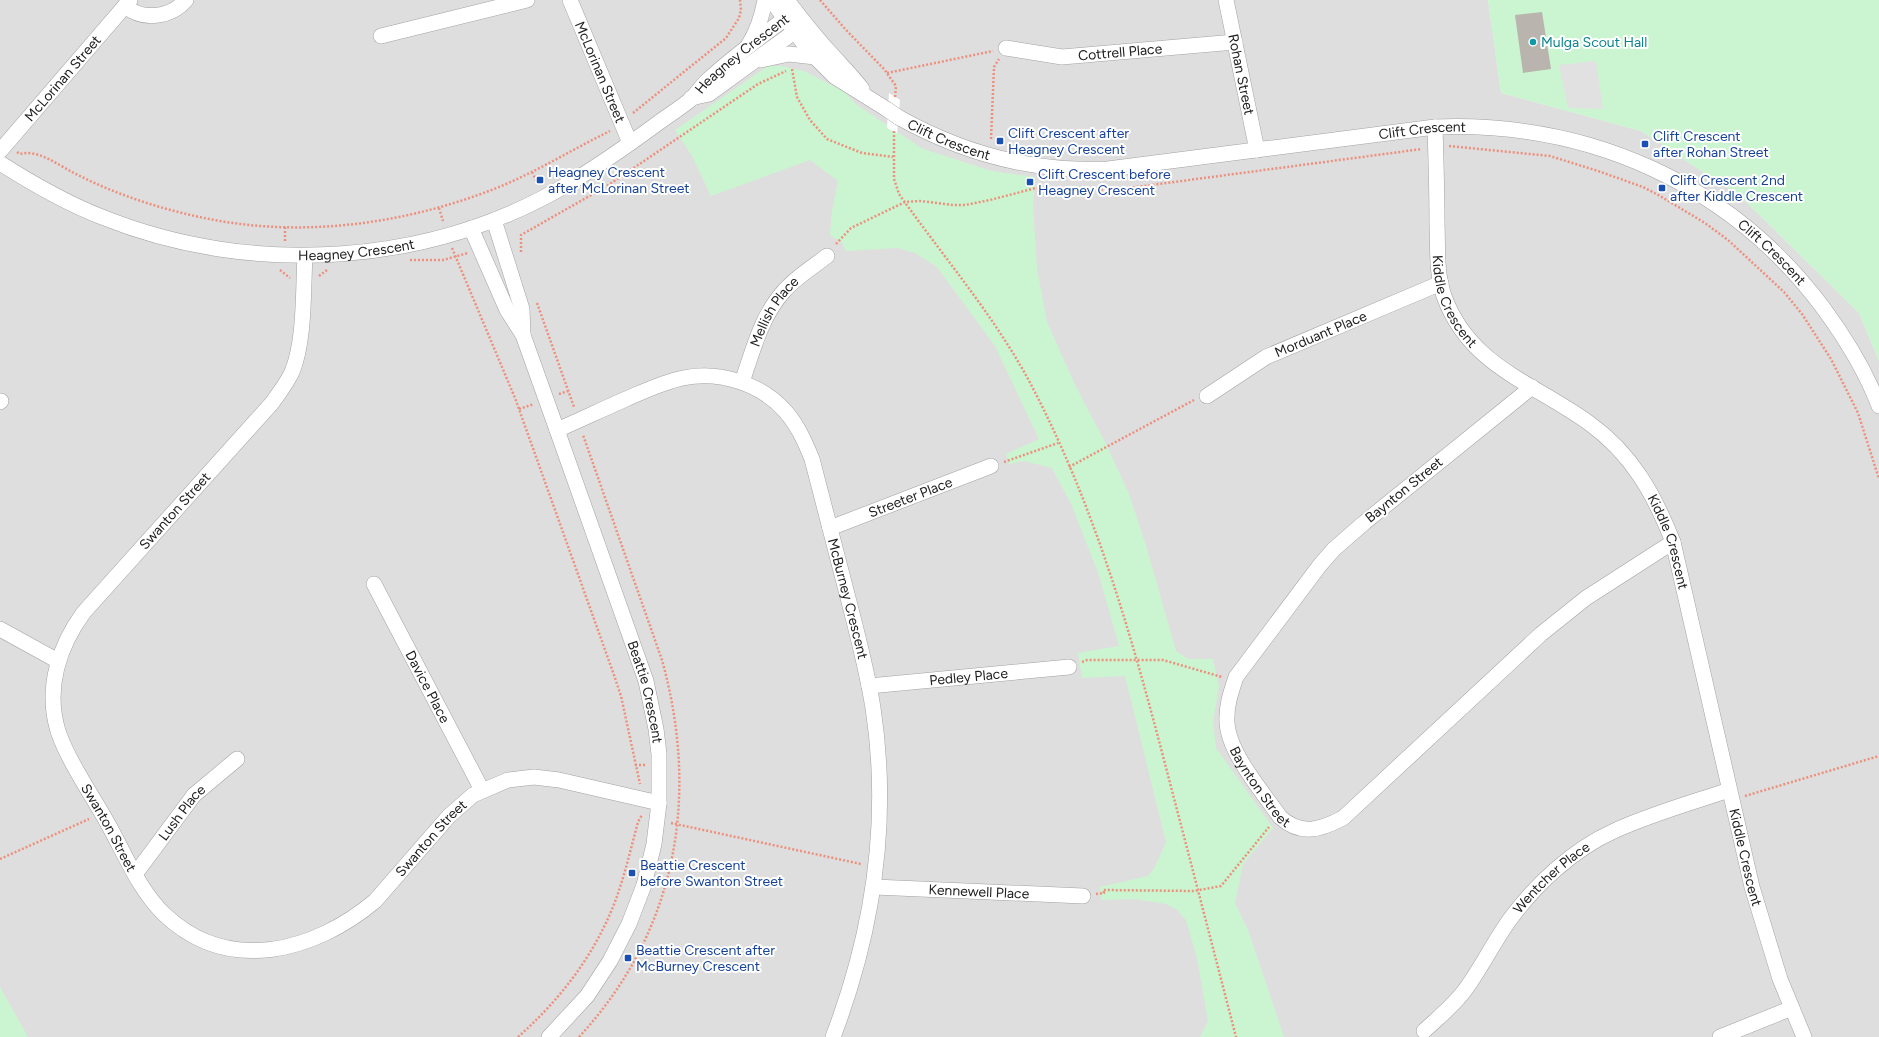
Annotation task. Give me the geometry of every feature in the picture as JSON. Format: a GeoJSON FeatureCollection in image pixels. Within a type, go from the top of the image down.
{"type":"FeatureCollection","features":[{"type":"Feature","properties":{"kind":"street","name":"McLorinan Street"},"geometry":{"type":"LineString","coordinates":[[3,148],[127,3],[143,15],[157,16],[172,11],[186,0]]}},
{"type":"Feature","properties":{"kind":"street"},"geometry":{"type":"LineString","coordinates":[[380,36],[527,0]]}},
{"type":"Feature","properties":{"kind":"street","name":"McLorinan Street"},"geometry":{"type":"LineString","coordinates":[[570,0],[630,143]]}},
{"type":"Feature","properties":{"kind":"street"},"geometry":{"type":"LineString","coordinates":[[765,0],[762,18],[754,36],[748,57],[770,57],[788,54],[815,57]]}},
{"type":"Feature","properties":{"kind":"street","name":"Clift Crescent"},"geometry":{"type":"LineString","coordinates":[[771,0],[789,10],[815,57],[835,77],[868,96],[894,115],[922,131],[966,149],[1012,162],[1060,168],[1108,169],[1435,127],[1491,127],[1544,135],[1579,143],[1639,161],[1678,180],[1704,196],[1727,211],[1768,245],[1806,285],[1840,330],[1867,379],[1879,406]]}},
{"type":"Feature","properties":{"kind":"street","name":"Rohan Street"},"geometry":{"type":"LineString","coordinates":[[1226,0],[1257,150]]}},
{"type":"Feature","properties":{"kind":"street","name":"Heagney Crescent"},"geometry":{"type":"LineString","coordinates":[[748,57],[789,10]]}},
{"type":"Feature","properties":{"kind":"street","name":"Heagney Crescent"},"geometry":{"type":"LineString","coordinates":[[0,163],[65,201],[102,217],[141,231],[181,242],[222,250],[305,256],[389,248],[431,240],[494,220],[520,209],[571,183],[630,143],[691,98],[707,81],[800,28]]}},
{"type":"Feature","properties":{"kind":"street","name":"Clift Crescent"},"geometry":{"type":"LineString","coordinates":[[800,28],[850,73],[868,96]]}},
{"type":"Feature","properties":{"kind":"street","name":"Cottrell Place"},"geometry":{"type":"LineString","coordinates":[[1006,48],[1062,57],[1234,42]]}},
{"type":"Feature","properties":{"kind":"street","name":"Kiddle Crescent"},"geometry":{"type":"LineString","coordinates":[[1435,127],[1438,270],[1441,283],[1456,322],[1472,344],[1491,362],[1589,423],[1616,446],[1644,481],[1659,507],[1673,542],[1752,887],[1780,979],[1804,1037]]}},
{"type":"Feature","properties":{"kind":"street","name":"Beattie Crescent"},"geometry":{"type":"LineString","coordinates":[[494,220],[522,308],[523,335]]}},
{"type":"Feature","properties":{"kind":"street","name":"Beattie Crescent"},"geometry":{"type":"LineString","coordinates":[[471,228],[507,310],[523,335],[557,430],[646,681],[656,729],[659,754],[659,803],[654,844],[644,884],[629,924],[610,961],[587,996],[549,1037]]}},
{"type":"Feature","properties":{"kind":"street","name":"Swanton Street"},"geometry":{"type":"LineString","coordinates":[[305,256],[300,346],[293,371],[287,382],[272,403],[84,612],[71,630],[58,661],[53,690],[53,704],[58,731],[69,755],[145,890],[164,914],[187,932],[200,938],[227,948],[242,950],[257,951],[288,947],[318,938],[362,912],[375,901],[449,816],[473,795],[482,790],[508,780],[534,777],[559,780],[659,803]]}},
{"type":"Feature","properties":{"kind":"street","name":"Mellish Place"},"geometry":{"type":"LineString","coordinates":[[742,382],[761,328],[771,308],[784,290],[827,256]]}},
{"type":"Feature","properties":{"kind":"street","name":"Morduant Place"},"geometry":{"type":"LineString","coordinates":[[1207,396],[1266,357],[1441,283]]}},
{"type":"Feature","properties":{"kind":"street","name":"McBurney Crescent"},"geometry":{"type":"LineString","coordinates":[[557,430],[658,385],[695,376],[719,376],[742,382],[765,394],[786,411],[801,433],[812,459],[869,686],[873,710],[879,785],[876,867],[869,916],[856,974],[833,1037]]}},
{"type":"Feature","properties":{"kind":"street","name":"Baynton Street"},"geometry":{"type":"LineString","coordinates":[[1532,387],[1365,522],[1334,549],[1320,565],[1236,677],[1228,699],[1226,720],[1228,731],[1234,750],[1280,817],[1286,822],[1301,829],[1318,829],[1326,827],[1342,818],[1541,634],[1586,598],[1673,542]]}},
{"type":"Feature","properties":{"kind":"street","name":"Streeter Place"},"geometry":{"type":"LineString","coordinates":[[830,528],[991,466]]}},
{"type":"Feature","properties":{"kind":"street","name":"Davice Place"},"geometry":{"type":"LineString","coordinates":[[374,584],[482,790]]}},
{"type":"Feature","properties":{"kind":"street"},"geometry":{"type":"LineString","coordinates":[[0,630],[58,661]]}},
{"type":"Feature","properties":{"kind":"street","name":"Pedley Place"},"geometry":{"type":"LineString","coordinates":[[869,686],[1069,667]]}},
{"type":"Feature","properties":{"kind":"street","name":"Lush Place"},"geometry":{"type":"LineString","coordinates":[[136,873],[194,795],[237,758]]}},
{"type":"Feature","properties":{"kind":"street","name":"Wentcher Place"},"geometry":{"type":"LineString","coordinates":[[1424,1031],[1464,991],[1510,918],[1536,888],[1565,862],[1597,840],[1614,831],[1648,817],[1730,796]]}},
{"type":"Feature","properties":{"kind":"street","name":"Kennewell Place"},"geometry":{"type":"LineString","coordinates":[[874,887],[1083,896]]}},
{"type":"Feature","properties":{"kind":"street"},"geometry":{"type":"LineString","coordinates":[[1720,1037],[1792,1008]]}},
{"type":"Feature","properties":{"kind":"path"},"geometry":{"type":"LineString","coordinates":[[638,109],[726,38],[739,18],[741,10],[740,0]]}},
{"type":"Feature","properties":{"kind":"path"},"geometry":{"type":"LineString","coordinates":[[820,0],[846,30],[879,62],[896,86],[894,115],[895,185],[905,202],[958,273],[1013,354],[1028,380],[1069,466],[1100,541],[1138,660],[1236,1037]]}},
{"type":"Feature","properties":{"kind":"path"},"geometry":{"type":"LineString","coordinates":[[887,73],[1006,48]]}},
{"type":"Feature","properties":{"kind":"path"},"geometry":{"type":"LineString","coordinates":[[991,138],[994,67],[1006,48]]}},
{"type":"Feature","properties":{"kind":"path"},"geometry":{"type":"LineString","coordinates":[[792,62],[797,97],[810,120],[827,139],[862,153],[894,157]]}},
{"type":"Feature","properties":{"kind":"path"},"geometry":{"type":"LineString","coordinates":[[522,255],[521,235],[607,186],[758,84],[792,69]]}},
{"type":"Feature","properties":{"kind":"path"},"geometry":{"type":"LineString","coordinates":[[3,148],[20,154],[28,152],[38,155],[74,174],[133,199],[172,210],[221,221],[277,226],[336,226],[410,215],[470,198],[532,172],[595,137],[610,131]]}},
{"type":"Feature","properties":{"kind":"path"},"geometry":{"type":"LineString","coordinates":[[1452,146],[1550,156],[1598,171],[1643,187],[1660,196],[1705,223],[1728,240],[1784,292],[1802,314],[1827,352],[1849,392],[1858,413],[1870,444],[1879,479]]}},
{"type":"Feature","properties":{"kind":"path"},"geometry":{"type":"LineString","coordinates":[[827,256],[838,240],[851,228],[905,202],[920,201],[965,205],[990,200],[1036,186],[1083,191],[1129,188],[1419,149]]}},
{"type":"Feature","properties":{"kind":"path"},"geometry":{"type":"LineString","coordinates":[[532,172],[538,185],[542,183]]}},
{"type":"Feature","properties":{"kind":"path"},"geometry":{"type":"LineString","coordinates":[[455,257],[515,398],[614,675],[640,780],[642,816],[638,822],[616,899],[604,927],[568,986],[544,1013],[518,1037]]}},
{"type":"Feature","properties":{"kind":"path"},"geometry":{"type":"LineString","coordinates":[[535,298],[568,391]]}},
{"type":"Feature","properties":{"kind":"path"},"geometry":{"type":"LineString","coordinates":[[1069,466],[1189,402],[1207,396]]}},
{"type":"Feature","properties":{"kind":"path"},"geometry":{"type":"LineString","coordinates":[[583,434],[584,428]]}},
{"type":"Feature","properties":{"kind":"path"},"geometry":{"type":"LineString","coordinates":[[991,466],[1058,442]]}},
{"type":"Feature","properties":{"kind":"path"},"geometry":{"type":"LineString","coordinates":[[1069,667],[1087,660],[1163,660],[1228,678],[1236,677]]}},
{"type":"Feature","properties":{"kind":"path"},"geometry":{"type":"LineString","coordinates":[[1730,796],[1879,756]]}},
{"type":"Feature","properties":{"kind":"path"},"geometry":{"type":"LineString","coordinates":[[0,860],[101,813]]}},
{"type":"Feature","properties":{"kind":"path"},"geometry":{"type":"LineString","coordinates":[[642,816],[876,867]]}},
{"type":"Feature","properties":{"kind":"path"},"geometry":{"type":"LineString","coordinates":[[1083,896],[1104,893],[1103,890],[1198,891],[1222,886],[1280,817]]}},
{"type":"Feature","properties":{"kind":"path"},"geometry":{"type":"LineString","coordinates":[[638,943],[643,945]]}},
{"type":"Feature","properties":{"kind":"shaded area"},"geometry":{"type":"Polygon","coordinates":[[[0,0],[1488,0],[1501,93],[1641,131],[1741,197],[1859,313],[1879,361],[1879,1037],[0,1037],[0,0]]]}},
{"type":"Feature","properties":{"kind":"shaded area"},"geometry":{"type":"Polygon","coordinates":[[[1596,61],[1603,109],[1568,108],[1559,65],[1596,61]]]}},
{"type":"Feature","properties":{"kind":"green space"},"geometry":{"type":"Polygon","coordinates":[[[1488,0],[1879,0],[1879,361],[1859,313],[1741,197],[1641,131],[1501,93],[1488,0]]]}},
{"type":"Feature","properties":{"kind":"green space"},"geometry":{"type":"Polygon","coordinates":[[[768,66],[781,66],[804,71],[843,91],[857,105],[923,149],[992,171],[1035,177],[1033,206],[1037,269],[1047,322],[1075,385],[1107,446],[1129,494],[1147,549],[1176,651],[1188,659],[1213,659],[1219,686],[1213,722],[1216,748],[1273,828],[1243,864],[1235,903],[1248,930],[1284,1037],[1200,1037],[1208,1021],[1197,958],[1186,920],[1177,910],[1166,904],[1135,899],[1101,900],[1100,887],[1148,876],[1155,867],[1166,842],[1125,676],[1082,678],[1078,653],[1119,646],[1100,578],[1072,506],[1052,468],[1024,461],[1009,464],[1006,454],[1039,439],[995,346],[937,267],[915,253],[897,248],[846,251],[842,243],[830,235],[832,211],[838,181],[810,160],[711,196],[692,156],[675,130],[768,66]]]}},
{"type":"Feature","properties":{"kind":"green space"},"geometry":{"type":"Polygon","coordinates":[[[0,987],[28,1037],[0,1037],[0,987]]]}},
{"type":"Feature","properties":{"kind":"pier"},"geometry":{"type":"Polygon","coordinates":[[[889,93],[900,100],[897,133],[887,128],[889,93]]]}},
{"type":"Feature","properties":{"kind":"building","name":"Mulga Scout Hall"},"geometry":{"type":"Polygon","coordinates":[[[1542,12],[1551,69],[1523,73],[1515,15],[1542,12]]]}},
{"type":"Feature","properties":{"kind":"place","name":"Mulga Scout Hall"},"geometry":{"type":"Point","coordinates":[1533,42]}},
{"type":"Feature","properties":{"kind":"place","name":"Clift Crescent after Heagney Crescent"},"geometry":{"type":"Point","coordinates":[1000,141]}},
{"type":"Feature","properties":{"kind":"place","name":"Clift Crescent after Rohan Street"},"geometry":{"type":"Point","coordinates":[1645,144]}},
{"type":"Feature","properties":{"kind":"place","name":"Heagney Crescent after McLorinan Street"},"geometry":{"type":"Point","coordinates":[540,180]}},
{"type":"Feature","properties":{"kind":"place","name":"Clift Crescent before Heagney Crescent"},"geometry":{"type":"Point","coordinates":[1030,182]}},
{"type":"Feature","properties":{"kind":"place","name":"Clift Crescent 2nd after Kiddle Crescent"},"geometry":{"type":"Point","coordinates":[1662,188]}},
{"type":"Feature","properties":{"kind":"place","name":"Beattie Crescent before Swanton Street"},"geometry":{"type":"Point","coordinates":[632,873]}},
{"type":"Feature","properties":{"kind":"place","name":"Beattie Crescent after McBurney Crescent"},"geometry":{"type":"Point","coordinates":[628,958]}}]}
